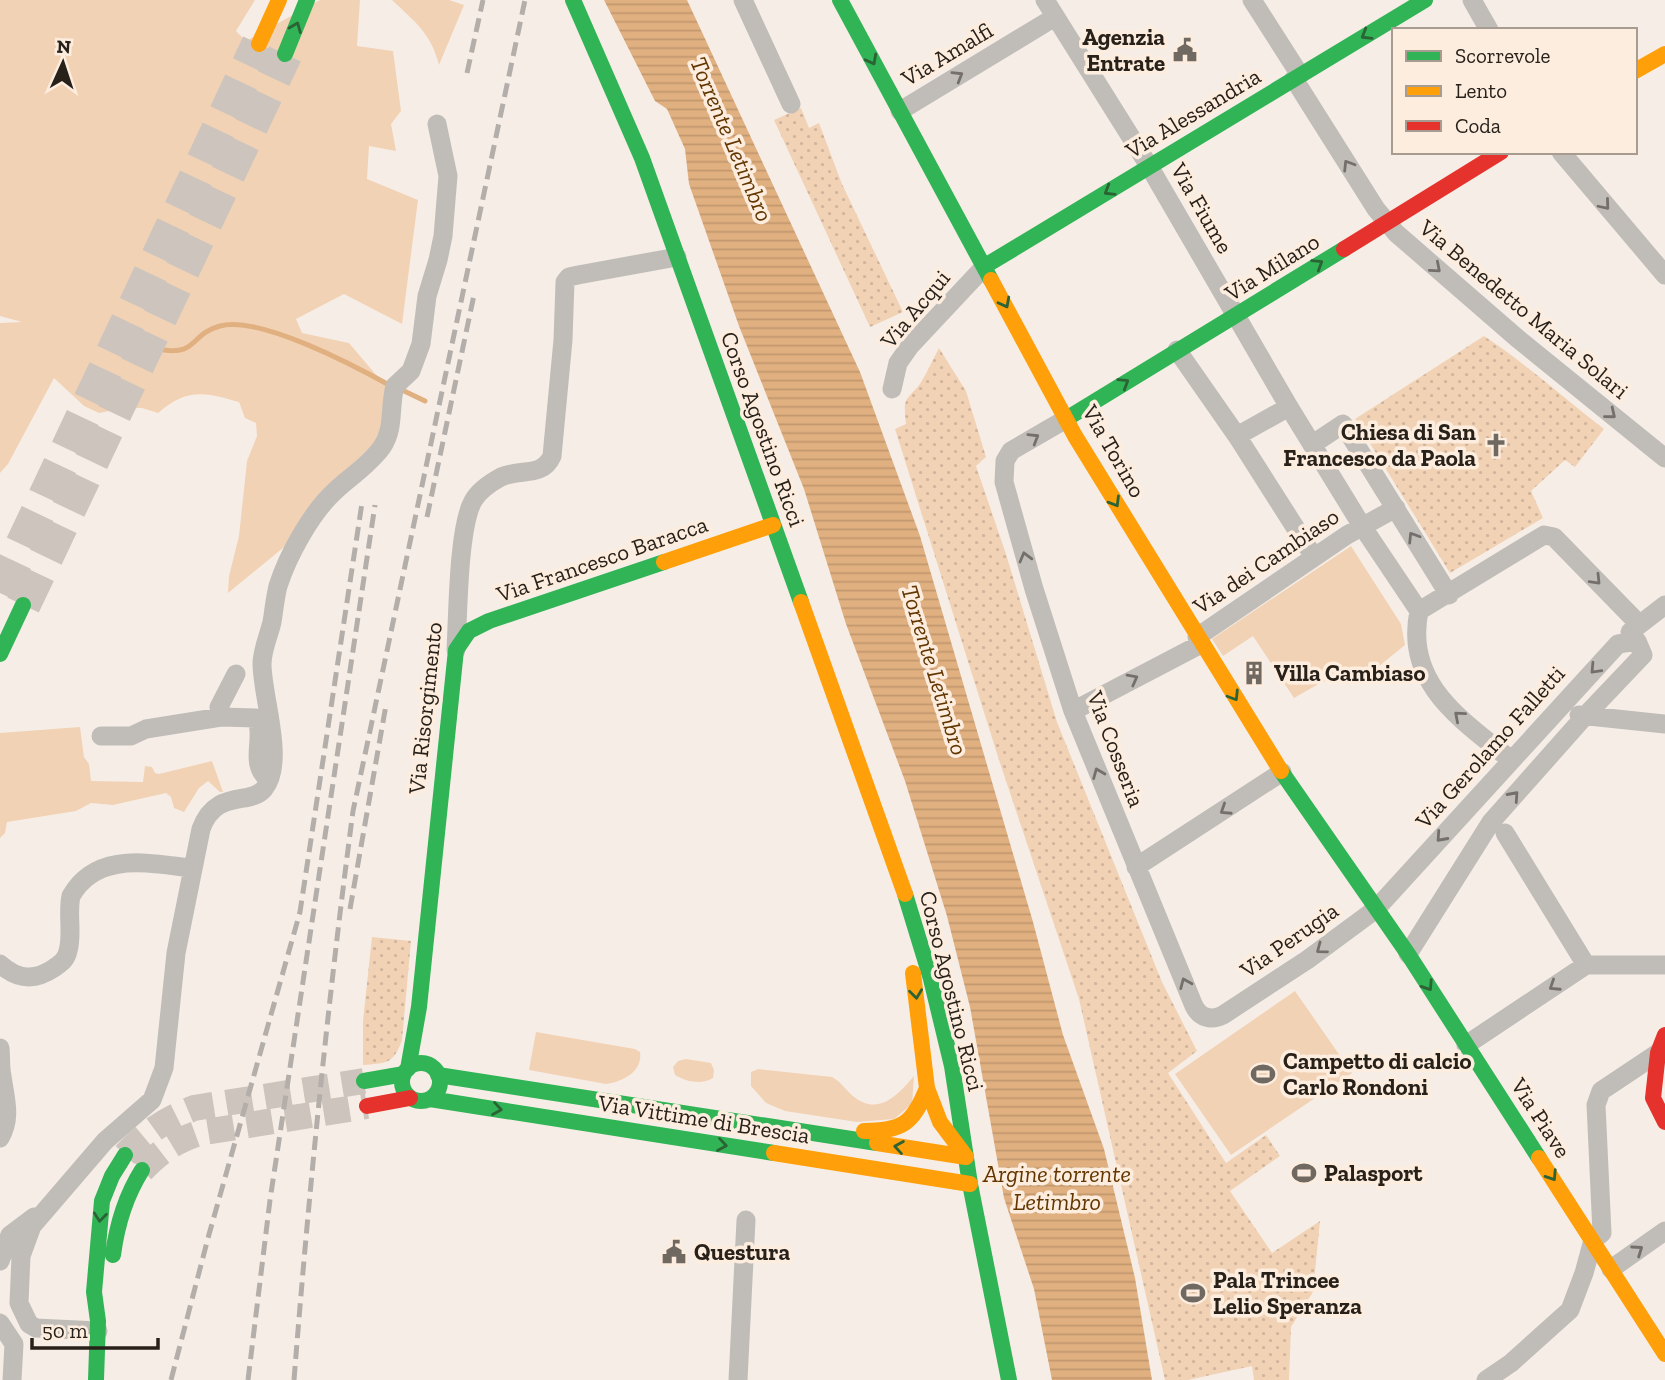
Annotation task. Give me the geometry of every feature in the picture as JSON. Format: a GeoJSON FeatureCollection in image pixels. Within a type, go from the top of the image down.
{"type":"FeatureCollection","features":[{"type":"Feature","properties":{"kind":"main road"},"geometry":{"type":"LineString","coordinates":[[259,44],[279,0]]}},
{"type":"Feature","properties":{"kind":"main road"},"geometry":{"type":"LineString","coordinates":[[285,54],[307,0]]}},
{"type":"Feature","properties":{"kind":"main road","name":"Corso Agostino Ricci"},"geometry":{"type":"LineString","coordinates":[[573,0],[642,158],[900,878],[931,979],[952,1066],[970,1184],[1009,1380]]}},
{"type":"Feature","properties":{"kind":"main road","name":"Via Torino"},"geometry":{"type":"LineString","coordinates":[[840,0],[1066,419],[1199,641],[1282,772],[1376,909]]}},
{"type":"Feature","properties":{"kind":"main road","name":"Via Alessandria"},"geometry":{"type":"LineString","coordinates":[[985,266],[1425,0]]}},
{"type":"Feature","properties":{"kind":"main road"},"geometry":{"type":"LineString","coordinates":[[1637,70],[1665,54]]}},
{"type":"Feature","properties":{"kind":"main road","name":"Via Milano"},"geometry":{"type":"LineString","coordinates":[[1066,419],[1498,154]]}},
{"type":"Feature","properties":{"kind":"main road","name":"Via Francesco Baracca"},"geometry":{"type":"LineString","coordinates":[[456,650],[469,631],[489,621],[774,525]]}},
{"type":"Feature","properties":{"kind":"main road"},"geometry":{"type":"LineString","coordinates":[[0,654],[23,606]]}},
{"type":"Feature","properties":{"kind":"main road","name":"Via Risorgimento"},"geometry":{"type":"LineString","coordinates":[[406,1071],[419,1007],[456,650]]}},
{"type":"Feature","properties":{"kind":"main road","name":"Corso Agostino Ricci"},"geometry":{"type":"LineString","coordinates":[[900,878],[927,1088],[940,1122],[966,1157]]}},
{"type":"Feature","properties":{"kind":"main road","name":"Via Piave"},"geometry":{"type":"LineString","coordinates":[[1376,909],[1408,954],[1665,1354]]}},
{"type":"Feature","properties":{"kind":"main road","name":"Via Risorgimento"},"geometry":{"type":"LineString","coordinates":[[419,1007],[435,1071]]}},
{"type":"Feature","properties":{"kind":"main road"},"geometry":{"type":"LineString","coordinates":[[1662,1044],[1653,1098],[1665,1122]]}},
{"type":"Feature","properties":{"kind":"main road"},"geometry":{"type":"LineString","coordinates":[[364,1081],[406,1071],[419,1063],[435,1071],[438,1091],[430,1099],[420,1101],[410,1098],[367,1106]]}},
{"type":"Feature","properties":{"kind":"main road"},"geometry":{"type":"LineString","coordinates":[[406,1071],[403,1090],[410,1098]]}},
{"type":"Feature","properties":{"kind":"main road","name":"Via Vittime di Brescia"},"geometry":{"type":"LineString","coordinates":[[435,1071],[966,1157]]}},
{"type":"Feature","properties":{"kind":"main road","name":"Via Vittime di Brescia"},"geometry":{"type":"LineString","coordinates":[[805,1132],[823,1126],[881,1132],[898,1128],[912,1121],[927,1088]]}},
{"type":"Feature","properties":{"kind":"main road","name":"Via Vittime di Brescia"},"geometry":{"type":"LineString","coordinates":[[430,1099],[970,1184]]}},
{"type":"Feature","properties":{"kind":"main road"},"geometry":{"type":"LineString","coordinates":[[96,1380],[98,1326],[94,1293],[102,1201],[125,1154]]}},
{"type":"Feature","properties":{"kind":"main road"},"geometry":{"type":"LineString","coordinates":[[98,1326],[109,1294],[117,1222],[125,1197],[142,1170]]}},
{"type":"Feature","properties":{"kind":"street"},"geometry":{"type":"LineString","coordinates":[[743,0],[791,104]]}},
{"type":"Feature","properties":{"kind":"street","name":"Via Benedetto Maria Solari"},"geometry":{"type":"LineString","coordinates":[[1252,0],[1386,222],[1517,338],[1665,458]]}},
{"type":"Feature","properties":{"kind":"street"},"geometry":{"type":"LineString","coordinates":[[1472,0],[1488,28]]}},
{"type":"Feature","properties":{"kind":"street","name":"Via Amalfi"},"geometry":{"type":"LineString","coordinates":[[900,111],[1050,8]]}},
{"type":"Feature","properties":{"kind":"street","name":"Via Fiume"},"geometry":{"type":"LineString","coordinates":[[1050,8],[1149,166],[1289,407],[1362,526],[1419,611]]}},
{"type":"Feature","properties":{"kind":"street"},"geometry":{"type":"LineString","coordinates":[[98,1326],[36,1328],[29,1324],[19,1303],[21,1256],[32,1226],[45,1210],[105,1141],[152,1100],[164,1068],[176,953],[205,817],[217,806],[264,789],[274,756],[262,663],[279,585],[299,540],[315,513],[383,445],[391,425],[394,386],[411,371],[421,344],[427,296],[438,260],[447,202],[448,176],[437,124]]}},
{"type":"Feature","properties":{"kind":"street"},"geometry":{"type":"LineString","coordinates":[[1563,154],[1665,275]]}},
{"type":"Feature","properties":{"kind":"street","name":"Via Risorgimento"},"geometry":{"type":"LineString","coordinates":[[456,650],[464,535],[473,501],[484,488],[500,478],[543,469],[552,456],[565,282],[569,277],[677,257]]}},
{"type":"Feature","properties":{"kind":"street","name":"Via Acqui"},"geometry":{"type":"LineString","coordinates":[[892,389],[898,363],[910,346],[985,266]]}},
{"type":"Feature","properties":{"kind":"street"},"geometry":{"type":"LineString","coordinates":[[1177,350],[1237,436],[1314,557]]}},
{"type":"Feature","properties":{"kind":"street"},"geometry":{"type":"LineString","coordinates":[[1237,436],[1289,407]]}},
{"type":"Feature","properties":{"kind":"street","name":"Via Cosseria"},"geometry":{"type":"LineString","coordinates":[[1066,419],[1011,451],[1005,461],[1004,482],[1034,589],[1073,711],[1197,1011],[1212,1019],[1230,1011]]}},
{"type":"Feature","properties":{"kind":"street"},"geometry":{"type":"LineString","coordinates":[[1313,444],[1343,424],[1449,594]]}},
{"type":"Feature","properties":{"kind":"street","name":"Via dei Cambiaso"},"geometry":{"type":"LineString","coordinates":[[1073,711],[1199,641],[1314,557],[1396,508]]}},
{"type":"Feature","properties":{"kind":"street"},"geometry":{"type":"LineString","coordinates":[[1511,760],[1453,712],[1433,691],[1422,667],[1416,644],[1419,611],[1545,535],[1554,537],[1638,624]]}},
{"type":"Feature","properties":{"kind":"street","name":"Via Gerolamo Falletti"},"geometry":{"type":"LineString","coordinates":[[1376,909],[1618,643],[1638,624],[1665,605]]}},
{"type":"Feature","properties":{"kind":"street"},"geometry":{"type":"LineString","coordinates":[[1408,954],[1491,822],[1643,655],[1637,641],[1618,643]]}},
{"type":"Feature","properties":{"kind":"street"},"geometry":{"type":"LineString","coordinates":[[221,718],[219,707],[236,674]]}},
{"type":"Feature","properties":{"kind":"street"},"geometry":{"type":"LineString","coordinates":[[1552,714],[1665,724]]}},
{"type":"Feature","properties":{"kind":"street"},"geometry":{"type":"LineString","coordinates":[[102,736],[131,736],[146,729],[221,718],[256,718],[259,724],[259,763],[262,774],[268,779]]}},
{"type":"Feature","properties":{"kind":"street"},"geometry":{"type":"LineString","coordinates":[[1136,867],[1282,772]]}},
{"type":"Feature","properties":{"kind":"street"},"geometry":{"type":"LineString","coordinates":[[1505,833],[1586,965]]}},
{"type":"Feature","properties":{"kind":"street"},"geometry":{"type":"LineString","coordinates":[[0,964],[19,977],[32,978],[46,974],[64,961],[68,951],[71,896],[75,888],[92,873],[112,864],[129,862],[193,868]]}},
{"type":"Feature","properties":{"kind":"street","name":"Via Perugia"},"geometry":{"type":"LineString","coordinates":[[1230,1011],[1307,960],[1376,909]]}},
{"type":"Feature","properties":{"kind":"street"},"geometry":{"type":"LineString","coordinates":[[1466,1045],[1586,965],[1665,965]]}},
{"type":"Feature","properties":{"kind":"street"},"geometry":{"type":"LineString","coordinates":[[1486,1380],[1511,1363],[1570,1310],[1593,1240],[1602,1233],[1597,1105],[1601,1091],[1662,1044]]}},
{"type":"Feature","properties":{"kind":"street"},"geometry":{"type":"LineString","coordinates":[[0,1048],[8,1113],[5,1130],[0,1138]]}},
{"type":"Feature","properties":{"kind":"street"},"geometry":{"type":"LineString","coordinates":[[0,1261],[10,1235],[45,1210]]}},
{"type":"Feature","properties":{"kind":"street"},"geometry":{"type":"LineString","coordinates":[[738,1380],[746,1220]]}},
{"type":"Feature","properties":{"kind":"street"},"geometry":{"type":"LineString","coordinates":[[1611,1269],[1665,1231]]}},
{"type":"Feature","properties":{"kind":"street"},"geometry":{"type":"LineString","coordinates":[[0,1323],[14,1345],[12,1380]]}},
{"type":"Feature","properties":{"kind":"shaded area"},"geometry":{"type":"Polygon","coordinates":[[[0,0],[255,0],[236,31],[246,41],[320,0],[360,0],[357,46],[393,51],[401,111],[391,124],[396,151],[369,146],[367,179],[418,200],[402,324],[344,294],[296,319],[302,333],[349,343],[388,389],[378,440],[319,495],[283,548],[228,593],[229,576],[239,536],[247,461],[257,436],[256,423],[245,418],[239,402],[196,394],[178,399],[158,413],[142,408],[125,408],[99,413],[84,406],[54,378],[8,464],[0,473],[0,323],[22,322],[0,316],[0,0]]]}},
{"type":"Feature","properties":{"kind":"shaded area"},"geometry":{"type":"Polygon","coordinates":[[[392,0],[449,0],[464,5],[439,65],[427,36],[392,0]]]}},
{"type":"Feature","properties":{"kind":"shaded area"},"geometry":{"type":"Polygon","coordinates":[[[801,108],[809,128],[819,123],[842,184],[903,312],[870,327],[774,120],[801,108]]]}},
{"type":"Feature","properties":{"kind":"shaded area"},"geometry":{"type":"Polygon","coordinates":[[[1484,336],[1604,429],[1575,467],[1565,460],[1531,491],[1543,518],[1450,573],[1355,419],[1484,336]]]}},
{"type":"Feature","properties":{"kind":"shaded area"},"geometry":{"type":"Polygon","coordinates":[[[939,348],[966,391],[986,457],[976,466],[1057,722],[1162,982],[1197,1051],[1168,1073],[1226,1163],[1266,1135],[1280,1156],[1230,1191],[1272,1253],[1320,1221],[1313,1292],[1291,1327],[1289,1380],[1254,1380],[1252,1366],[1188,1380],[1165,1380],[1079,999],[999,760],[895,429],[906,424],[906,401],[920,384],[939,348]]]}},
{"type":"Feature","properties":{"kind":"shaded area"},"geometry":{"type":"Polygon","coordinates":[[[1351,546],[1401,624],[1405,645],[1373,671],[1322,682],[1294,698],[1253,636],[1223,656],[1212,639],[1351,546]]]}},
{"type":"Feature","properties":{"kind":"shaded area"},"geometry":{"type":"Polygon","coordinates":[[[80,727],[91,781],[143,782],[145,766],[152,767],[155,773],[159,774],[212,761],[223,792],[208,781],[199,788],[184,812],[174,808],[171,797],[166,793],[113,805],[91,803],[76,811],[7,822],[5,833],[0,838],[0,733],[80,727]]]}},
{"type":"Feature","properties":{"kind":"shaded area"},"geometry":{"type":"Polygon","coordinates":[[[372,937],[411,941],[402,1040],[388,1061],[363,1065],[363,1021],[372,937]]]}},
{"type":"Feature","properties":{"kind":"shaded area","name":"Campetto di calcio Carlo Rondoni"},"geometry":{"type":"Polygon","coordinates":[[[1295,991],[1352,1073],[1231,1155],[1175,1074],[1295,991]]]}},
{"type":"Feature","properties":{"kind":"shaded area"},"geometry":{"type":"Polygon","coordinates":[[[536,1032],[635,1049],[640,1052],[640,1059],[630,1075],[606,1084],[529,1070],[536,1032]]]}},
{"type":"Feature","properties":{"kind":"shaded area"},"geometry":{"type":"Polygon","coordinates":[[[686,1059],[711,1063],[713,1078],[694,1082],[675,1075],[673,1067],[678,1061],[686,1059]]]}},
{"type":"Feature","properties":{"kind":"shaded area"},"geometry":{"type":"Polygon","coordinates":[[[758,1069],[832,1077],[853,1096],[871,1104],[887,1101],[914,1076],[912,1104],[894,1119],[857,1122],[785,1111],[766,1103],[751,1086],[751,1072],[758,1069]]]}},
{"type":"Feature","properties":{"kind":"water","name":"Argine torrente Letimbro"},"geometry":{"type":"Polygon","coordinates":[[[604,0],[687,0],[860,372],[920,536],[1033,922],[1063,1035],[1104,1149],[1135,1278],[1152,1380],[1052,1380],[1034,1289],[1004,1198],[970,1007],[947,916],[905,781],[846,624],[804,489],[739,326],[689,184],[685,149],[667,109],[655,101],[604,0]]]}},
{"type":"Feature","properties":{"kind":"waterway"},"geometry":{"type":"LineString","coordinates":[[158,349],[181,350],[220,326],[258,328],[307,344],[391,386]]}},
{"type":"Feature","properties":{"kind":"waterway"},"geometry":{"type":"LineString","coordinates":[[400,389],[425,401]]}},
{"type":"Feature","properties":{"kind":"tunnel"},"geometry":{"type":"LineString","coordinates":[[0,593],[259,44]]}},
{"type":"Feature","properties":{"kind":"tunnel"},"geometry":{"type":"LineString","coordinates":[[23,605],[285,54]]}},
{"type":"Feature","properties":{"kind":"tunnel"},"geometry":{"type":"LineString","coordinates":[[125,1155],[156,1127],[194,1108],[364,1081]]}},
{"type":"Feature","properties":{"kind":"tunnel"},"geometry":{"type":"LineString","coordinates":[[142,1170],[168,1148],[199,1133],[367,1106]]}},
{"type":"Feature","properties":{"kind":"railway"},"geometry":{"type":"LineString","coordinates":[[467,73],[483,0]]}},
{"type":"Feature","properties":{"kind":"railway"},"geometry":{"type":"LineString","coordinates":[[294,1380],[320,1095],[353,811],[525,0]]}},
{"type":"Feature","properties":{"kind":"railway"},"geometry":{"type":"LineString","coordinates":[[427,517],[474,295]]}},
{"type":"Feature","properties":{"kind":"railway"},"geometry":{"type":"LineString","coordinates":[[171,1380],[300,912],[362,503]]}},
{"type":"Feature","properties":{"kind":"railway"},"geometry":{"type":"LineString","coordinates":[[248,1380],[270,1200],[375,505]]}},
{"type":"Feature","properties":{"kind":"railway"},"geometry":{"type":"LineString","coordinates":[[350,909],[386,705]]}},
{"type":"Feature","properties":{"kind":"traffic: fast"},"geometry":{"type":"LineString","coordinates":[[285,54],[307,0]]}},
{"type":"Feature","properties":{"kind":"traffic: fast"},"geometry":{"type":"LineString","coordinates":[[573,0],[642,158],[801,602]]}},
{"type":"Feature","properties":{"kind":"traffic: fast"},"geometry":{"type":"LineString","coordinates":[[840,0],[991,280]]}},
{"type":"Feature","properties":{"kind":"traffic: fast"},"geometry":{"type":"LineString","coordinates":[[985,266],[1425,0]]}},
{"type":"Feature","properties":{"kind":"traffic: fast"},"geometry":{"type":"LineString","coordinates":[[1066,419],[1344,249]]}},
{"type":"Feature","properties":{"kind":"traffic: fast"},"geometry":{"type":"LineString","coordinates":[[408,1069],[419,1007],[456,650],[469,631],[489,621],[664,562]]}},
{"type":"Feature","properties":{"kind":"traffic: fast"},"geometry":{"type":"LineString","coordinates":[[0,654],[23,605]]}},
{"type":"Feature","properties":{"kind":"traffic: fast"},"geometry":{"type":"LineString","coordinates":[[1281,771],[1408,954],[1539,1158]]}},
{"type":"Feature","properties":{"kind":"traffic: fast"},"geometry":{"type":"LineString","coordinates":[[905,894],[931,979],[952,1066],[970,1184],[1009,1380]]}},
{"type":"Feature","properties":{"kind":"traffic: fast"},"geometry":{"type":"LineString","coordinates":[[421,1063],[434,1069],[440,1082],[434,1095],[421,1101],[408,1095],[402,1082],[408,1069],[421,1063]]}},
{"type":"Feature","properties":{"kind":"traffic: fast"},"geometry":{"type":"LineString","coordinates":[[364,1081],[404,1074]]}},
{"type":"Feature","properties":{"kind":"traffic: fast"},"geometry":{"type":"LineString","coordinates":[[438,1075],[877,1143]]}},
{"type":"Feature","properties":{"kind":"traffic: fast"},"geometry":{"type":"LineString","coordinates":[[430,1099],[774,1153]]}},
{"type":"Feature","properties":{"kind":"traffic: fast"},"geometry":{"type":"LineString","coordinates":[[96,1380],[98,1321],[94,1292],[102,1201],[112,1176],[125,1155]]}},
{"type":"Feature","properties":{"kind":"traffic: fast"},"geometry":{"type":"LineString","coordinates":[[113,1255],[123,1211],[142,1170]]}},
{"type":"Feature","properties":{"kind":"traffic: slow"},"geometry":{"type":"LineString","coordinates":[[259,44],[279,0]]}},
{"type":"Feature","properties":{"kind":"traffic: slow"},"geometry":{"type":"LineString","coordinates":[[1637,70],[1665,54]]}},
{"type":"Feature","properties":{"kind":"traffic: slow"},"geometry":{"type":"LineString","coordinates":[[991,280],[1075,436],[1281,771]]}},
{"type":"Feature","properties":{"kind":"traffic: slow"},"geometry":{"type":"LineString","coordinates":[[664,562],[773,525]]}},
{"type":"Feature","properties":{"kind":"traffic: slow"},"geometry":{"type":"LineString","coordinates":[[801,602],[905,894]]}},
{"type":"Feature","properties":{"kind":"traffic: slow"},"geometry":{"type":"LineString","coordinates":[[913,973],[927,1088],[940,1122],[964,1154]]}},
{"type":"Feature","properties":{"kind":"traffic: slow"},"geometry":{"type":"LineString","coordinates":[[864,1131],[888,1129],[904,1123],[917,1110],[927,1088]]}},
{"type":"Feature","properties":{"kind":"traffic: slow"},"geometry":{"type":"LineString","coordinates":[[877,1143],[966,1157]]}},
{"type":"Feature","properties":{"kind":"traffic: slow"},"geometry":{"type":"LineString","coordinates":[[774,1153],[970,1184]]}},
{"type":"Feature","properties":{"kind":"traffic: slow"},"geometry":{"type":"LineString","coordinates":[[1539,1158],[1665,1354]]}},
{"type":"Feature","properties":{"kind":"traffic: jam"},"geometry":{"type":"LineString","coordinates":[[1344,249],[1498,154]]}},
{"type":"Feature","properties":{"kind":"traffic: jam"},"geometry":{"type":"LineString","coordinates":[[1665,1035],[1658,1053],[1653,1098],[1665,1122]]}},
{"type":"Feature","properties":{"kind":"traffic: jam"},"geometry":{"type":"LineString","coordinates":[[367,1106],[410,1098]]}},
{"type":"Feature","properties":{"kind":"place","name":"Agenzia Entrate"},"geometry":{"type":"Point","coordinates":[1185,50]}},
{"type":"Feature","properties":{"kind":"place","name":"Chiesa di San Francesco da Paola"},"geometry":{"type":"Point","coordinates":[1496,445]}},
{"type":"Feature","properties":{"kind":"place","name":"Villa Cambiaso"},"geometry":{"type":"Point","coordinates":[1254,673]}},
{"type":"Feature","properties":{"kind":"place","name":"Campetto di calcio Carlo Rondoni"},"geometry":{"type":"Point","coordinates":[1263,1074]}},
{"type":"Feature","properties":{"kind":"place","name":"Palasport"},"geometry":{"type":"Point","coordinates":[1304,1173]}},
{"type":"Feature","properties":{"kind":"place","name":"Questura"},"geometry":{"type":"Point","coordinates":[674,1252]}},
{"type":"Feature","properties":{"kind":"place","name":"Pala Trincee Lelio Speranza"},"geometry":{"type":"Point","coordinates":[1193,1293]}},
{"type":"Feature","properties":{"kind":"water label","name":"Torrente Letimbro"},"geometry":{"type":"Point","coordinates":[732,139]}},
{"type":"Feature","properties":{"kind":"water label","name":"Torrente Letimbro"},"geometry":{"type":"Point","coordinates":[935,670]}}]}
